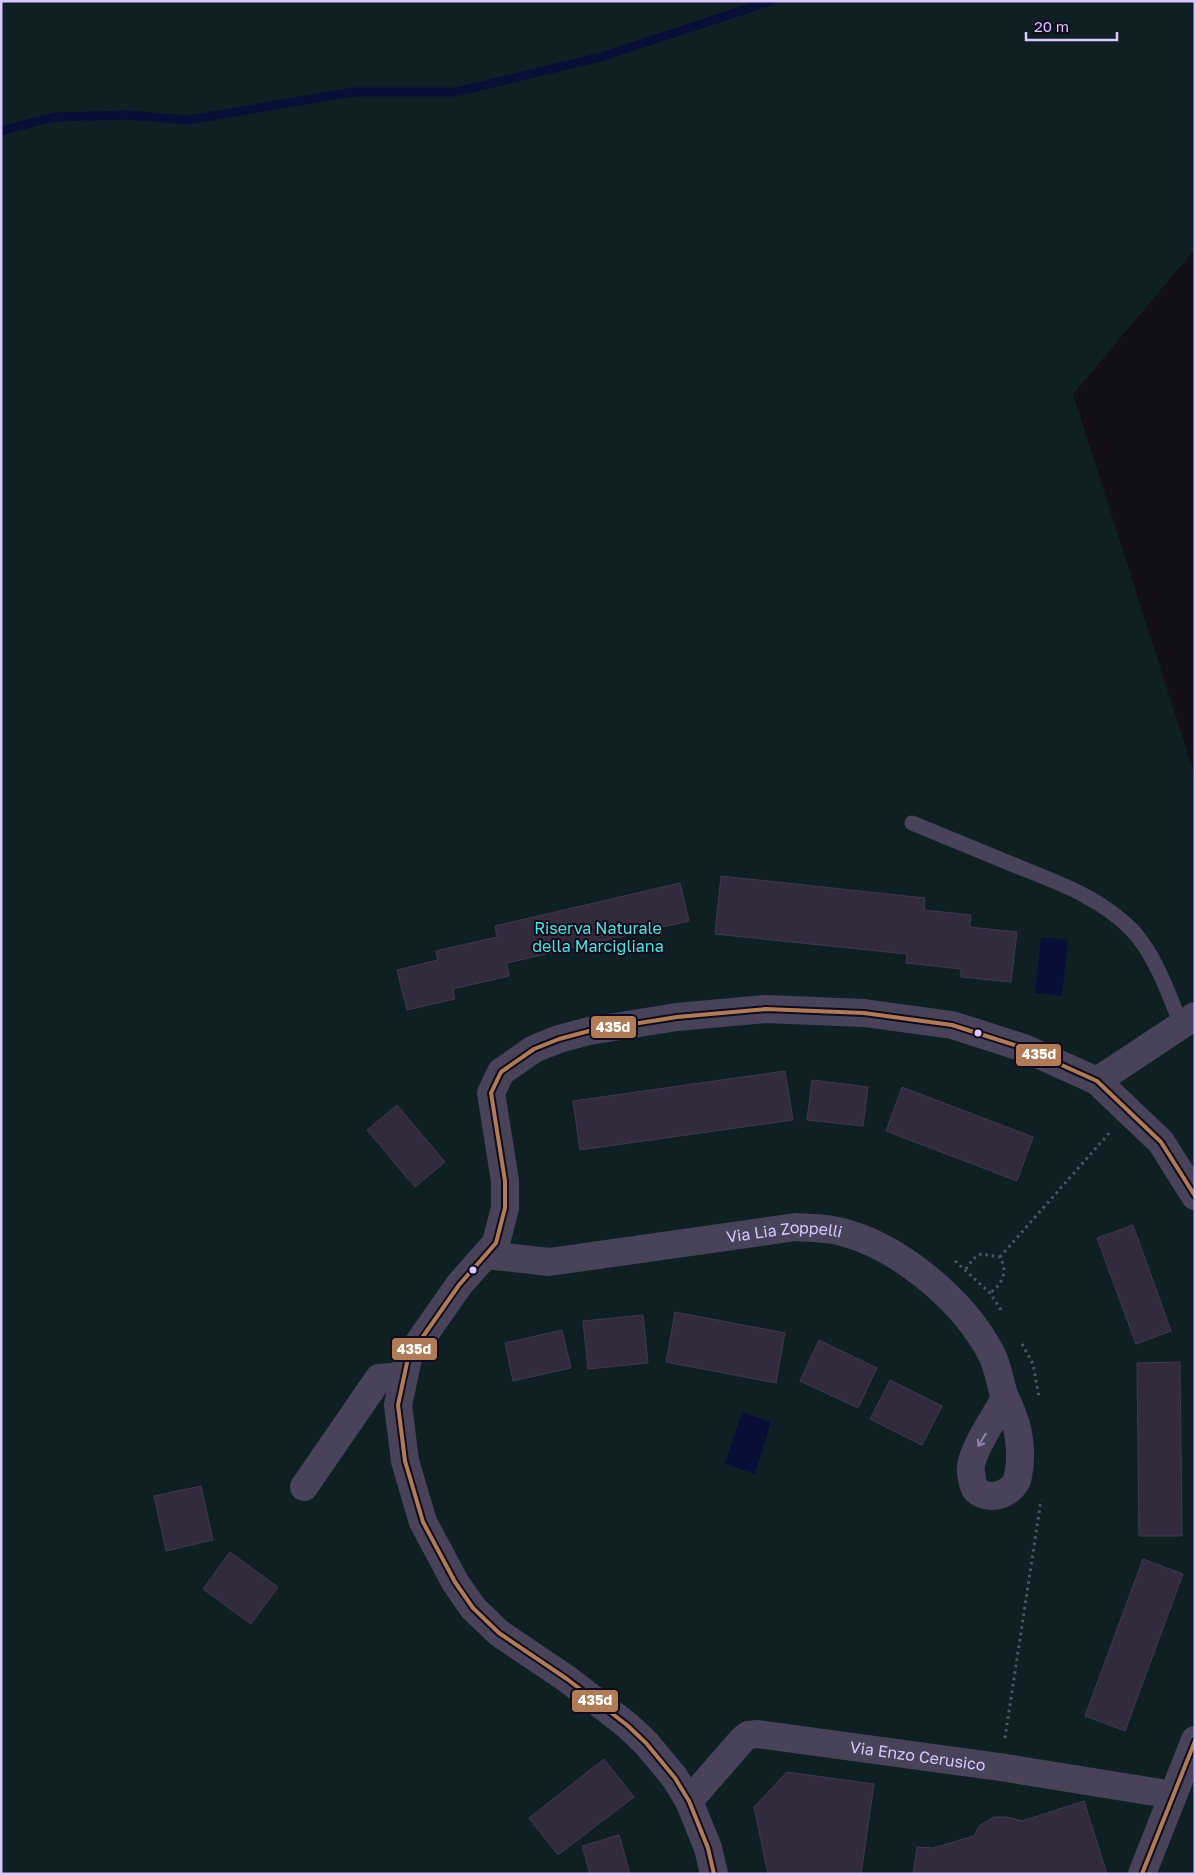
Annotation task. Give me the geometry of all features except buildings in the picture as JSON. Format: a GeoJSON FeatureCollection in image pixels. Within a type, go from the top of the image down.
{"type":"FeatureCollection","features":[{"type":"Feature","properties":{"kind":"street"},"geometry":{"type":"LineString","coordinates":[[714,1874],[700,1823],[689,1801],[661,1760],[634,1731],[567,1679],[499,1633],[474,1608],[455,1582],[423,1522],[405,1461],[398,1405],[408,1358],[459,1285],[496,1243],[505,1208],[505,1181],[491,1093],[501,1072],[534,1049],[559,1039],[589,1031],[677,1017],[766,1009],[864,1013],[952,1025],[1024,1048],[1097,1081],[1160,1142],[1195,1196]]}},
{"type":"Feature","properties":{"kind":"street"},"geometry":{"type":"LineString","coordinates":[[1097,1081],[1188,1020]]}},
{"type":"Feature","properties":{"kind":"street","name":"Via Lia Zoppelli"},"geometry":{"type":"LineString","coordinates":[[486,1255],[548,1262],[796,1227],[834,1230],[893,1253],[957,1303],[977,1329],[993,1357],[1005,1398]]}},
{"type":"Feature","properties":{"kind":"street"},"geometry":{"type":"LineString","coordinates":[[304,1487],[379,1378],[404,1376]]}},
{"type":"Feature","properties":{"kind":"street","name":"Via Enzo Cerusico"},"geometry":{"type":"LineString","coordinates":[[689,1801],[742,1740],[748,1735],[758,1734],[1000,1767],[1173,1795]]}},
{"type":"Feature","properties":{"kind":"street"},"geometry":{"type":"LineString","coordinates":[[1142,1874],[1195,1740]]}},
{"type":"Feature","properties":{"kind":"lane"},"geometry":{"type":"LineString","coordinates":[[912,824],[1035,874],[1083,895],[1111,910],[1134,932],[1188,1020]]}},
{"type":"Feature","properties":{"kind":"path"},"geometry":{"type":"LineString","coordinates":[[1000,1257],[1128,1111]]}},
{"type":"Feature","properties":{"kind":"path"},"geometry":{"type":"LineString","coordinates":[[966,1269],[973,1259],[981,1254],[1000,1257]]}},
{"type":"Feature","properties":{"kind":"path"},"geometry":{"type":"LineString","coordinates":[[990,1293],[1000,1286],[1004,1274],[1005,1266],[1000,1257]]}},
{"type":"Feature","properties":{"kind":"path"},"geometry":{"type":"LineString","coordinates":[[954,1260],[990,1293],[1004,1314]]}},
{"type":"Feature","properties":{"kind":"path"},"geometry":{"type":"LineString","coordinates":[[1021,1343],[1033,1364],[1040,1402]]}},
{"type":"Feature","properties":{"kind":"path"},"geometry":{"type":"LineString","coordinates":[[1000,1767],[1041,1500]]}},
{"type":"Feature","properties":{"kind":"green space","name":"Riserva Naturale della Marcigliana"},"geometry":{"type":"Polygon","coordinates":[[[1,1],[1195,1],[1195,249],[1073,394],[1195,777],[1195,1874],[1,1874],[1,1]]]}},
{"type":"Feature","properties":{"kind":"shaded area"},"geometry":{"type":"Polygon","coordinates":[[[1041,937],[1068,940],[1062,996],[1035,993],[1041,937]]]}},
{"type":"Feature","properties":{"kind":"shaded area"},"geometry":{"type":"Polygon","coordinates":[[[742,1412],[771,1422],[755,1474],[725,1464],[742,1412]]]}},
{"type":"Feature","properties":{"kind":"waterway"},"geometry":{"type":"LineString","coordinates":[[1,131],[54,117],[128,115],[188,120],[353,92],[456,92],[601,57],[771,1]]}},
{"type":"Feature","properties":{"kind":"transit line","name":"435d"},"geometry":{"type":"LineString","coordinates":[[714,1874],[708,1848],[689,1801],[675,1778],[646,1743],[627,1725],[567,1679],[499,1633],[473,1608],[455,1582],[423,1522],[405,1461],[398,1405],[408,1358],[459,1285],[496,1243],[505,1208],[505,1181],[491,1093],[501,1072],[534,1049],[559,1039],[589,1031],[677,1017],[766,1009],[864,1013],[952,1025],[1024,1048],[1097,1081],[1161,1142],[1195,1196]]}},
{"type":"Feature","properties":{"kind":"transit line","name":"435d"},"geometry":{"type":"LineString","coordinates":[[1142,1874],[1195,1741]]}}]}
